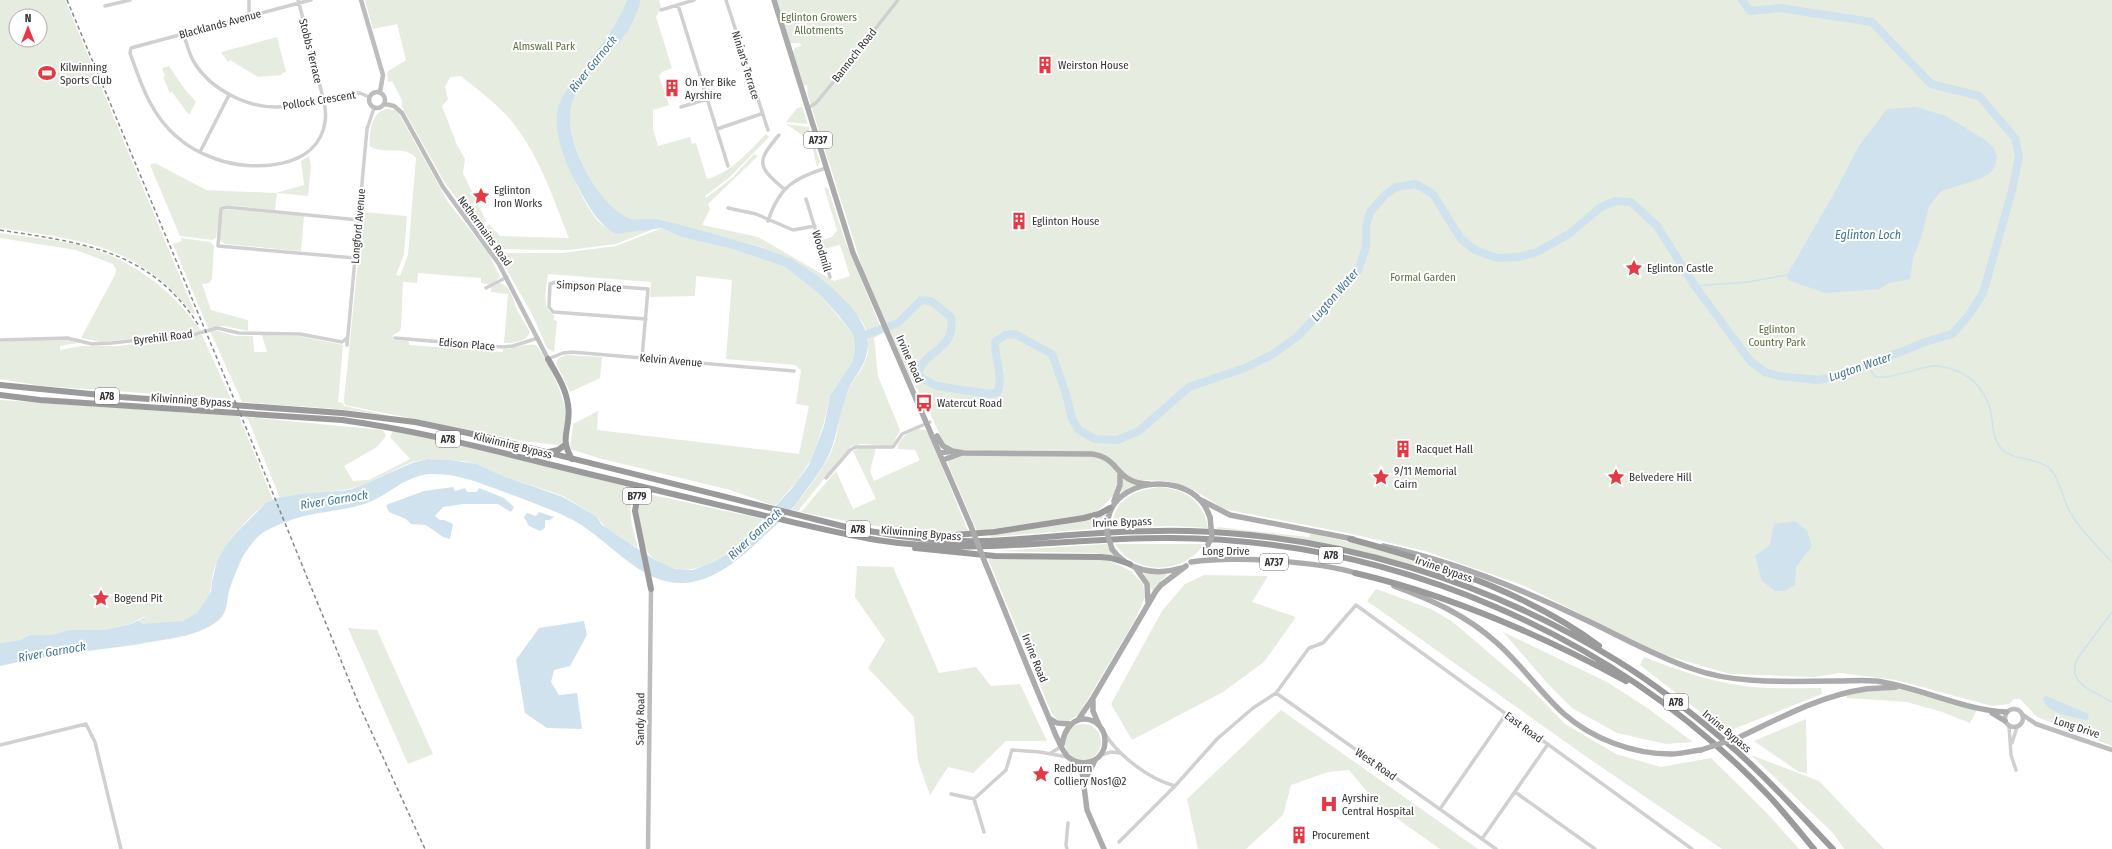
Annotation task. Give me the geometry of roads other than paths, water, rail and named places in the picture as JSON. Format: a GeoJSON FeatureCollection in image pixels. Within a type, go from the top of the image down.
{"type":"FeatureCollection","features":[{"type":"Feature","properties":{"kind":"highway"},"geometry":{"type":"LineString","coordinates":[[548,359],[565,391],[569,406],[569,420],[565,445],[572,459]]}},
{"type":"Feature","properties":{"kind":"highway","name":"Kilwinning Bypass"},"geometry":{"type":"LineString","coordinates":[[0,385],[121,397],[378,417],[446,428],[548,452],[846,527],[966,544]]}},
{"type":"Feature","properties":{"kind":"highway","name":"Kilwinning Bypass"},"geometry":{"type":"LineString","coordinates":[[0,395],[40,400],[342,420],[377,425],[445,438],[678,496],[796,523],[898,543],[966,544]]}},
{"type":"Feature","properties":{"kind":"highway"},"geometry":{"type":"LineString","coordinates":[[548,452],[558,450],[565,445]]}},
{"type":"Feature","properties":{"kind":"highway","name":"B779"},"geometry":{"type":"LineString","coordinates":[[651,589],[635,511],[638,494],[643,491],[678,496]]}},
{"type":"Feature","properties":{"kind":"highway"},"geometry":{"type":"LineString","coordinates":[[917,538],[994,532],[1084,518],[1099,514],[1112,506]]}},
{"type":"Feature","properties":{"kind":"highway","name":"Irvine Bypass"},"geometry":{"type":"LineString","coordinates":[[966,544],[1121,531],[1163,531],[1246,535],[1315,544],[1413,569],[1489,595],[1553,624],[1616,660],[1701,721],[1736,750],[1833,849]]}},
{"type":"Feature","properties":{"kind":"highway","name":"Irvine Bypass"},"geometry":{"type":"LineString","coordinates":[[966,544],[1130,538],[1174,538],[1271,545],[1357,561],[1450,589],[1522,618],[1585,652],[1662,702],[1728,757],[1769,796],[1814,849]]}},
{"type":"Feature","properties":{"kind":"highway"},"geometry":{"type":"LineString","coordinates":[[1350,539],[1412,556],[1486,584],[1580,633],[1616,660]]}},
{"type":"Feature","properties":{"kind":"highway"},"geometry":{"type":"LineString","coordinates":[[898,543],[924,550],[995,556],[1111,558],[1132,566]]}},
{"type":"Feature","properties":{"kind":"highway"},"geometry":{"type":"LineString","coordinates":[[1355,573],[1392,581],[1425,592],[1526,632],[1566,650],[1662,702]]}},
{"type":"Feature","properties":{"kind":"main road"},"geometry":{"type":"LineString","coordinates":[[361,0],[382,75],[380,92]]}},
{"type":"Feature","properties":{"kind":"main road","name":"Irvine Road"},"geometry":{"type":"LineString","coordinates":[[774,0],[853,253],[891,343],[928,422],[986,566],[1062,746]]}},
{"type":"Feature","properties":{"kind":"main road"},"geometry":{"type":"LineString","coordinates":[[375,92],[380,92],[386,98],[385,104],[382,108],[374,108],[370,104],[369,97],[375,92]]}},
{"type":"Feature","properties":{"kind":"main road","name":"Nethermains Road"},"geometry":{"type":"LineString","coordinates":[[385,104],[394,106],[402,113],[443,187],[484,241],[507,277],[548,359]]}},
{"type":"Feature","properties":{"kind":"main road"},"geometry":{"type":"LineString","coordinates":[[928,422],[940,442],[952,451]]}},
{"type":"Feature","properties":{"kind":"main road"},"geometry":{"type":"LineString","coordinates":[[940,453],[952,451],[1092,454],[1104,457],[1113,464],[1119,472],[1134,482],[1178,487],[1230,515],[1422,555],[1514,588],[1585,619],[1656,656],[1695,670],[1720,676],[1766,681],[1875,681],[1905,687],[1987,710],[2006,712],[2015,708],[2020,711],[2022,715],[2018,725],[2007,723],[1987,710]]}},
{"type":"Feature","properties":{"kind":"main road"},"geometry":{"type":"LineString","coordinates":[[943,460],[964,452]]}},
{"type":"Feature","properties":{"kind":"main road"},"geometry":{"type":"LineString","coordinates":[[1119,472],[1120,485],[1108,519],[1107,533],[1112,549],[1116,554],[1132,566],[1147,584],[1149,594],[1147,604]]}},
{"type":"Feature","properties":{"kind":"main road"},"geometry":{"type":"LineString","coordinates":[[1112,506],[1132,490],[1149,484]]}},
{"type":"Feature","properties":{"kind":"main road"},"geometry":{"type":"LineString","coordinates":[[1078,720],[1093,698],[1147,604],[1161,585],[1204,552],[1212,537],[1210,517],[1201,500]]}},
{"type":"Feature","properties":{"kind":"main road","name":"Long Drive"},"geometry":{"type":"LineString","coordinates":[[1192,562],[1266,562],[1319,566],[1355,573],[1434,601],[1459,614],[1497,642],[1564,714],[1588,731],[1615,744],[1641,752],[1672,754],[1701,750],[1740,737],[1789,714],[1822,701],[1865,690],[1905,687]]}},
{"type":"Feature","properties":{"kind":"main road"},"geometry":{"type":"LineString","coordinates":[[1132,566],[1158,572],[1186,566]]}},
{"type":"Feature","properties":{"kind":"main road","name":"Sandy Road"},"geometry":{"type":"LineString","coordinates":[[648,849],[651,589]]}},
{"type":"Feature","properties":{"kind":"main road"},"geometry":{"type":"LineString","coordinates":[[1084,784],[1105,743],[1103,730],[1099,725],[1092,708],[1093,698]]}},
{"type":"Feature","properties":{"kind":"main road"},"geometry":{"type":"LineString","coordinates":[[2006,712],[2007,723]]}},
{"type":"Feature","properties":{"kind":"main road","name":"Long Drive"},"geometry":{"type":"LineString","coordinates":[[2022,715],[2036,724],[2112,750]]}},
{"type":"Feature","properties":{"kind":"main road"},"geometry":{"type":"LineString","coordinates":[[1049,718],[1057,723],[1070,724],[1078,720],[1087,719],[1099,725]]}},
{"type":"Feature","properties":{"kind":"main road"},"geometry":{"type":"LineString","coordinates":[[1062,746],[1063,735],[1070,724]]}},
{"type":"Feature","properties":{"kind":"main road","name":"Long Drive"},"geometry":{"type":"LineString","coordinates":[[2018,725],[2036,724]]}},
{"type":"Feature","properties":{"kind":"main road","name":"A737"},"geometry":{"type":"LineString","coordinates":[[1062,746],[1068,756],[1076,762]]}},
{"type":"Feature","properties":{"kind":"main road"},"geometry":{"type":"LineString","coordinates":[[1076,762],[1084,763],[1095,760]]}},
{"type":"Feature","properties":{"kind":"main road"},"geometry":{"type":"LineString","coordinates":[[1076,762],[1082,771],[1087,810],[1104,849]]}},
{"type":"Feature","properties":{"kind":"street"},"geometry":{"type":"LineString","coordinates":[[105,6],[130,0]]}},
{"type":"Feature","properties":{"kind":"street"},"geometry":{"type":"LineString","coordinates":[[249,0],[249,16]]}},
{"type":"Feature","properties":{"kind":"street","name":"Blacklands Avenue"},"geometry":{"type":"LineString","coordinates":[[130,50],[134,47],[298,2],[311,0]]}},
{"type":"Feature","properties":{"kind":"street"},"geometry":{"type":"LineString","coordinates":[[661,10],[694,0]]}},
{"type":"Feature","properties":{"kind":"street","name":"Ninian's Terrace"},"geometry":{"type":"LineString","coordinates":[[726,0],[761,114],[768,130]]}},
{"type":"Feature","properties":{"kind":"street","name":"Bannoch Road"},"geometry":{"type":"LineString","coordinates":[[808,108],[816,103],[898,0]]}},
{"type":"Feature","properties":{"kind":"street","name":"Stobbs Terrace"},"geometry":{"type":"LineString","coordinates":[[130,50],[144,91],[160,118],[176,137],[200,152],[216,159],[245,166],[275,164],[304,156],[314,148],[324,128],[325,113],[323,99],[298,2]]}},
{"type":"Feature","properties":{"kind":"street"},"geometry":{"type":"LineString","coordinates":[[678,5],[728,166]]}},
{"type":"Feature","properties":{"kind":"street","name":"Pollock Crescent"},"geometry":{"type":"LineString","coordinates":[[183,34],[194,62],[200,70],[213,84],[229,95],[269,107],[288,106],[356,93],[369,97]]}},
{"type":"Feature","properties":{"kind":"street"},"geometry":{"type":"LineString","coordinates":[[200,152],[229,95]]}},
{"type":"Feature","properties":{"kind":"street"},"geometry":{"type":"LineString","coordinates":[[681,107],[707,99]]}},
{"type":"Feature","properties":{"kind":"street","name":"Longford Avenue"},"geometry":{"type":"LineString","coordinates":[[346,345],[367,130],[374,108]]}},
{"type":"Feature","properties":{"kind":"street"},"geometry":{"type":"LineString","coordinates":[[717,129],[761,114]]}},
{"type":"Feature","properties":{"kind":"street"},"geometry":{"type":"LineString","coordinates":[[779,135],[765,151],[762,161],[769,176],[784,189]]}},
{"type":"Feature","properties":{"kind":"street"},"geometry":{"type":"LineString","coordinates":[[768,221],[776,200],[784,189],[797,179],[826,168]]}},
{"type":"Feature","properties":{"kind":"street","name":"Woodmill"},"geometry":{"type":"LineString","coordinates":[[806,199],[830,277]]}},
{"type":"Feature","properties":{"kind":"street"},"geometry":{"type":"LineString","coordinates":[[355,258],[218,246],[221,209],[226,207],[359,220]]}},
{"type":"Feature","properties":{"kind":"street","name":"Woodmill"},"geometry":{"type":"LineString","coordinates":[[728,208],[748,211],[768,221],[793,230],[815,226]]}},
{"type":"Feature","properties":{"kind":"street"},"geometry":{"type":"LineString","coordinates":[[486,288],[507,277]]}},
{"type":"Feature","properties":{"kind":"street","name":"Simpson Place"},"geometry":{"type":"LineString","coordinates":[[642,358],[646,319],[648,290],[556,282],[550,284],[549,306],[553,312],[646,319]]}},
{"type":"Feature","properties":{"kind":"street","name":"Byrehill Road"},"geometry":{"type":"LineString","coordinates":[[0,340],[67,338],[92,344],[196,334],[217,328],[239,333],[300,334],[342,342],[347,338]]}},
{"type":"Feature","properties":{"kind":"street","name":"Edison Place"},"geometry":{"type":"LineString","coordinates":[[395,338],[503,347],[513,346],[538,338]]}},
{"type":"Feature","properties":{"kind":"street","name":"Kelvin Avenue"},"geometry":{"type":"LineString","coordinates":[[548,359],[567,352],[794,371]]}},
{"type":"Feature","properties":{"kind":"street"},"geometry":{"type":"LineString","coordinates":[[826,478],[853,448],[861,446],[893,447],[902,434],[928,422]]}},
{"type":"Feature","properties":{"kind":"street","name":"East Road"},"geometry":{"type":"LineString","coordinates":[[1276,693],[1309,648],[1323,643],[1356,605],[1692,849]]}},
{"type":"Feature","properties":{"kind":"street"},"geometry":{"type":"LineString","coordinates":[[1119,842],[1174,786],[1217,739],[1253,708],[1276,693]]}},
{"type":"Feature","properties":{"kind":"street","name":"West Road"},"geometry":{"type":"LineString","coordinates":[[1276,693],[1496,849]]}},
{"type":"Feature","properties":{"kind":"street"},"geometry":{"type":"LineString","coordinates":[[1440,810],[1506,714]]}},
{"type":"Feature","properties":{"kind":"street"},"geometry":{"type":"LineString","coordinates":[[2007,723],[2016,770]]}},
{"type":"Feature","properties":{"kind":"street"},"geometry":{"type":"LineString","coordinates":[[0,744],[86,724],[95,742],[121,849]]}},
{"type":"Feature","properties":{"kind":"street"},"geometry":{"type":"LineString","coordinates":[[2011,746],[2018,725]]}},
{"type":"Feature","properties":{"kind":"street"},"geometry":{"type":"LineString","coordinates":[[1103,730],[1120,754],[1161,782],[1174,786]]}},
{"type":"Feature","properties":{"kind":"street"},"geometry":{"type":"LineString","coordinates":[[1482,839],[1548,744]]}},
{"type":"Feature","properties":{"kind":"street"},"geometry":{"type":"LineString","coordinates":[[1050,754],[1062,746]]}},
{"type":"Feature","properties":{"kind":"street"},"geometry":{"type":"LineString","coordinates":[[974,799],[1006,770],[1012,750],[1068,756]]}},
{"type":"Feature","properties":{"kind":"street"},"geometry":{"type":"LineString","coordinates":[[1100,755],[1108,752],[1120,754]]}},
{"type":"Feature","properties":{"kind":"street"},"geometry":{"type":"LineString","coordinates":[[1515,792],[1595,849]]}},
{"type":"Feature","properties":{"kind":"street"},"geometry":{"type":"LineString","coordinates":[[951,794],[974,799]]}},
{"type":"Feature","properties":{"kind":"street"},"geometry":{"type":"LineString","coordinates":[[974,799],[984,832]]}},
{"type":"Feature","properties":{"kind":"street"},"geometry":{"type":"LineString","coordinates":[[1068,823],[1068,849]]}},
{"type":"Feature","properties":{"kind":"water","name":"River Garnock"},"geometry":{"type":"Polygon","coordinates":[[[627,0],[641,0],[632,25],[616,47],[589,75],[575,95],[571,107],[571,131],[575,145],[596,188],[616,210],[630,219],[653,218],[758,246],[793,260],[828,284],[840,295],[860,319],[866,331],[868,343],[865,359],[846,396],[835,438],[827,459],[818,474],[787,515],[752,548],[725,568],[711,576],[696,581],[681,583],[664,581],[647,574],[583,526],[548,508],[468,479],[450,475],[431,474],[403,483],[373,501],[354,507],[303,516],[273,527],[261,534],[244,555],[232,582],[225,611],[222,616],[212,625],[204,629],[195,633],[168,639],[52,656],[0,666],[0,643],[20,640],[30,635],[51,635],[70,630],[103,630],[131,624],[144,618],[148,619],[139,621],[143,624],[183,621],[197,613],[211,592],[217,561],[225,547],[238,531],[266,503],[277,498],[302,494],[349,490],[412,463],[427,459],[450,460],[477,464],[503,476],[563,497],[596,516],[602,525],[655,560],[675,569],[693,570],[713,562],[725,555],[755,529],[792,488],[809,465],[824,426],[830,396],[852,362],[855,350],[854,338],[850,330],[839,316],[818,293],[785,267],[732,249],[681,237],[662,228],[616,234],[609,230],[593,212],[576,183],[560,145],[557,114],[559,104],[564,95],[608,36],[627,0]]]}},
{"type":"Feature","properties":{"kind":"water","name":"Eglinton Loch"},"geometry":{"type":"Polygon","coordinates":[[[1916,107],[1946,116],[1985,140],[1994,148],[1997,157],[1995,166],[1990,173],[1980,179],[1941,191],[1929,206],[1921,238],[1913,258],[1910,279],[1889,283],[1880,289],[1825,293],[1788,280],[1787,275],[1835,192],[1859,146],[1887,109],[1916,107]]]}},
{"type":"Feature","properties":{"kind":"water"},"geometry":{"type":"Polygon","coordinates":[[[453,487],[455,491],[465,488],[467,492],[477,492],[479,488],[504,498],[514,507],[511,512],[498,504],[463,504],[443,507],[435,516],[440,520],[453,524],[450,539],[443,537],[426,525],[411,524],[406,519],[389,512],[386,505],[424,491],[453,487]]]}},
{"type":"Feature","properties":{"kind":"water"},"geometry":{"type":"Polygon","coordinates":[[[539,512],[554,517],[550,520],[545,520],[545,528],[540,531],[529,526],[524,517],[527,513],[536,516],[539,512]]]}},
{"type":"Feature","properties":{"kind":"water"},"geometry":{"type":"Polygon","coordinates":[[[1795,521],[1807,531],[1812,546],[1796,567],[1795,585],[1784,591],[1775,591],[1762,581],[1755,556],[1770,545],[1774,524],[1795,521]]]}},
{"type":"Feature","properties":{"kind":"water"},"geometry":{"type":"Polygon","coordinates":[[[584,621],[587,635],[570,666],[554,670],[551,682],[559,695],[577,693],[582,729],[547,728],[525,713],[516,660],[539,628],[584,621]]]}},
{"type":"Feature","properties":{"kind":"water"},"geometry":{"type":"Polygon","coordinates":[[[2046,696],[2089,714],[2087,720],[2054,711],[2045,703],[2043,698],[2046,696]]]}},
{"type":"Feature","properties":{"kind":"waterway","name":"Lugton Water"},"geometry":{"type":"LineString","coordinates":[[860,337],[898,323],[921,300],[931,301],[951,317],[951,328],[945,343],[928,358],[918,373],[923,379],[937,386],[989,394],[998,392],[1000,380],[995,342],[1005,335],[1015,334],[1052,354],[1066,394],[1072,419],[1079,430],[1095,439],[1117,440],[1139,431],[1189,387],[1245,368],[1273,354],[1298,336],[1358,271],[1366,247],[1366,226],[1370,212],[1386,194],[1396,187],[1416,184],[1433,194],[1461,239],[1475,250],[1497,258],[1519,257],[1537,252],[1569,234],[1601,207],[1616,201],[1631,202],[1657,226],[1695,286],[1751,362],[1765,372],[1778,376],[1819,380],[1845,374],[1928,341],[1952,334],[1969,315],[1983,293],[2012,191],[2019,156],[2015,138],[1979,96],[1931,84],[1872,22],[1780,8],[1750,11],[1742,0]]}},
{"type":"Feature","properties":{"kind":"waterway"},"geometry":{"type":"LineString","coordinates":[[1695,286],[1748,282],[1787,275]]}},
{"type":"Feature","properties":{"kind":"waterway"},"geometry":{"type":"LineString","coordinates":[[1868,366],[1875,376],[1880,377],[1887,377],[1931,366],[1937,366],[1945,367],[1961,373],[1971,379],[1982,391],[1987,400],[1995,438],[2000,447],[2011,455],[2043,464],[2049,468],[2059,484],[2068,508],[2075,521],[2112,562]]}},
{"type":"Feature","properties":{"kind":"waterway"},"geometry":{"type":"LineString","coordinates":[[2112,612],[2077,659],[2075,668],[2075,675],[2078,681],[2090,690],[2112,702]]}},
{"type":"Feature","properties":{"kind":"railway"},"geometry":{"type":"LineString","coordinates":[[67,0],[247,430],[360,707],[425,849]]}},
{"type":"Feature","properties":{"kind":"railway"},"geometry":{"type":"LineString","coordinates":[[0,230],[86,246],[112,254],[136,265],[159,280],[180,300],[199,326]]}},
{"type":"Feature","properties":{"kind":"place","name":"Weirston House"},"geometry":{"type":"Point","coordinates":[1045,65]}},
{"type":"Feature","properties":{"kind":"place","name":"Kilwinning Sports Club"},"geometry":{"type":"Point","coordinates":[47,73]}},
{"type":"Feature","properties":{"kind":"place","name":"On Yer Bike Ayrshire"},"geometry":{"type":"Point","coordinates":[672,88]}},
{"type":"Feature","properties":{"kind":"place","name":"Eglinton Iron Works"},"geometry":{"type":"Point","coordinates":[481,196]}},
{"type":"Feature","properties":{"kind":"place","name":"Eglinton House"},"geometry":{"type":"Point","coordinates":[1019,221]}},
{"type":"Feature","properties":{"kind":"place","name":"Eglinton Castle"},"geometry":{"type":"Point","coordinates":[1634,268]}},
{"type":"Feature","properties":{"kind":"place","name":"Watercut Road"},"geometry":{"type":"Point","coordinates":[924,403]}},
{"type":"Feature","properties":{"kind":"place","name":"Racquet Hall"},"geometry":{"type":"Point","coordinates":[1403,449]}},
{"type":"Feature","properties":{"kind":"place","name":"9/11 Memorial Cairn"},"geometry":{"type":"Point","coordinates":[1381,477]}},
{"type":"Feature","properties":{"kind":"place","name":"Belvedere Hill"},"geometry":{"type":"Point","coordinates":[1616,477]}},
{"type":"Feature","properties":{"kind":"place","name":"Bogend Pit"},"geometry":{"type":"Point","coordinates":[101,598]}},
{"type":"Feature","properties":{"kind":"place","name":"Redburn Colliery Nos1@2"},"geometry":{"type":"Point","coordinates":[1041,774]}},
{"type":"Feature","properties":{"kind":"place","name":"Ayrshire Central Hospital"},"geometry":{"type":"Point","coordinates":[1329,804]}},
{"type":"Feature","properties":{"kind":"place","name":"Procurement"},"geometry":{"type":"Point","coordinates":[1299,835]}},
{"type":"Feature","properties":{"kind":"park label","name":"Eglinton Growers Allotments"},"geometry":{"type":"Point","coordinates":[819,23]}},
{"type":"Feature","properties":{"kind":"park label","name":"Almswall Park"},"geometry":{"type":"Point","coordinates":[544,46]}},
{"type":"Feature","properties":{"kind":"park label","name":"Formal Garden"},"geometry":{"type":"Point","coordinates":[1423,277]}},
{"type":"Feature","properties":{"kind":"park label","name":"Eglinton Country Park"},"geometry":{"type":"Point","coordinates":[1777,335]}}]}
